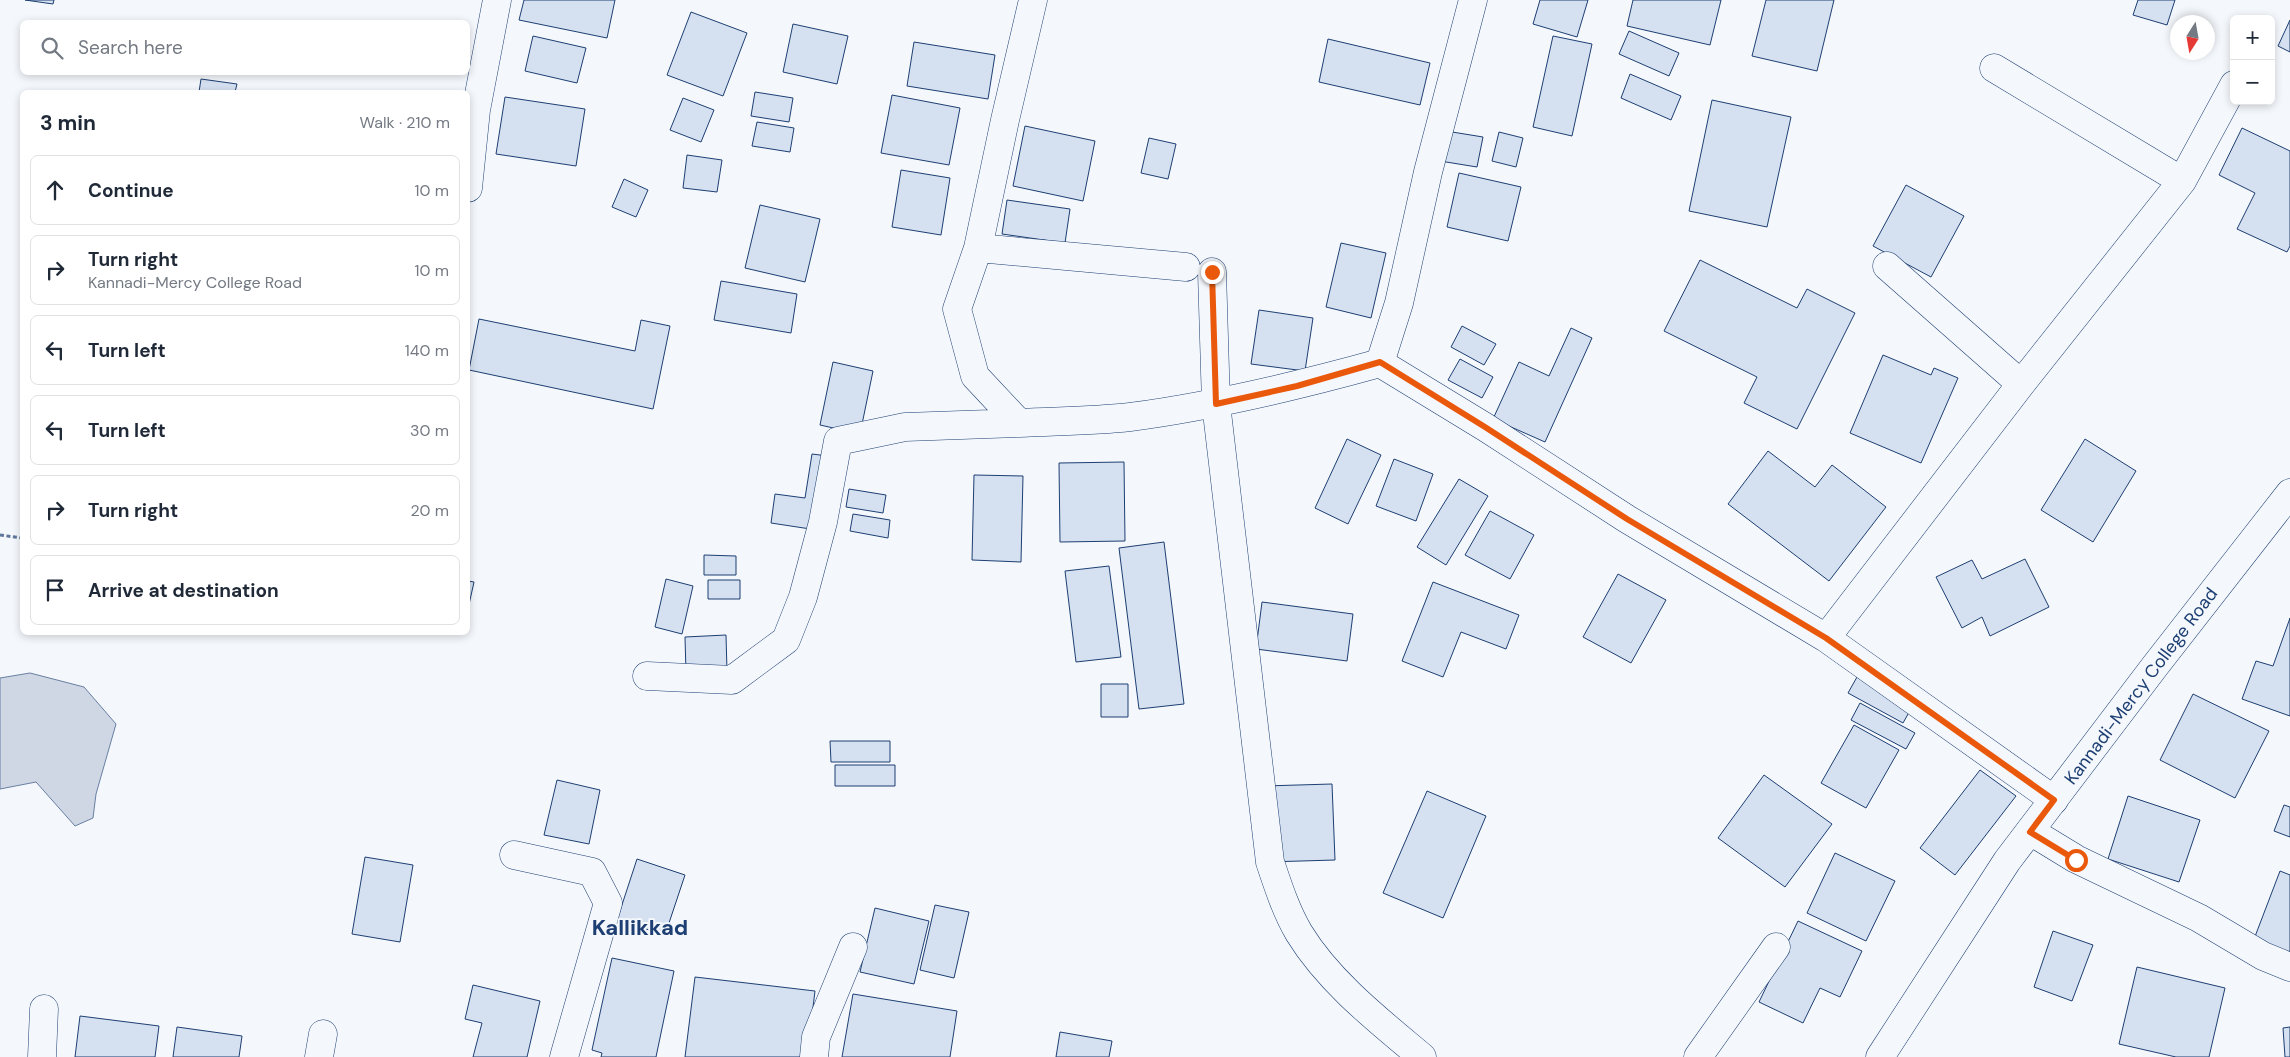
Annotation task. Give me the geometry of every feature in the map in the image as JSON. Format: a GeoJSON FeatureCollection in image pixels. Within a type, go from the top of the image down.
{"type":"FeatureCollection","features":[{"type":"Feature","properties":{"kind":"street"},"geometry":{"type":"LineString","coordinates":[[470,168],[476,110],[498,0]]}},
{"type":"Feature","properties":{"kind":"street"},"geometry":{"type":"LineString","coordinates":[[1019,423],[976,376],[956,309],[978,248],[1004,120],[1033,0]]}},
{"type":"Feature","properties":{"kind":"street"},"geometry":{"type":"LineString","coordinates":[[1380,362],[1400,303],[1428,172],[1473,0]]}},
{"type":"Feature","properties":{"kind":"street"},"geometry":{"type":"LineString","coordinates":[[1994,68],[2182,181]]}},
{"type":"Feature","properties":{"kind":"street"},"geometry":{"type":"LineString","coordinates":[[1826,638],[2021,384],[2182,181],[2230,93]]}},
{"type":"Feature","properties":{"kind":"street"},"geometry":{"type":"LineString","coordinates":[[978,248],[1199,270],[1270,862],[1280,893],[1300,933],[1329,972],[1387,1028],[1422,1057]]}},
{"type":"Feature","properties":{"kind":"street"},"geometry":{"type":"LineString","coordinates":[[1887,266],[2021,384]]}},
{"type":"Feature","properties":{"kind":"street"},"geometry":{"type":"LineString","coordinates":[[647,676],[732,680],[786,640],[803,597],[823,522],[838,441],[905,427],[1128,417],[1216,404],[1297,386],[1380,362],[1627,519],[1826,638],[2054,800]]}},
{"type":"Feature","properties":{"kind":"street","name":"Kannadi-Mercy College Road"},"geometry":{"type":"LineString","coordinates":[[1880,1057],[2007,861],[2154,666],[2290,493]]}},
{"type":"Feature","properties":{"kind":"street"},"geometry":{"type":"LineString","coordinates":[[2030,832],[2076,860],[2198,918],[2263,956],[2290,967]]}},
{"type":"Feature","properties":{"kind":"street"},"geometry":{"type":"LineString","coordinates":[[514,855],[592,872],[608,903],[564,1057]]}},
{"type":"Feature","properties":{"kind":"street"},"geometry":{"type":"LineString","coordinates":[[814,1057],[816,1037],[853,946]]}},
{"type":"Feature","properties":{"kind":"street"},"geometry":{"type":"LineString","coordinates":[[1698,1057],[1776,947]]}},
{"type":"Feature","properties":{"kind":"street"},"geometry":{"type":"LineString","coordinates":[[42,1057],[44,1009]]}},
{"type":"Feature","properties":{"kind":"path"},"geometry":{"type":"LineString","coordinates":[[0,535],[20,538]]}},
{"type":"Feature","properties":{"kind":"shaded area"},"geometry":{"type":"Polygon","coordinates":[[[30,673],[84,687],[116,724],[96,794],[93,818],[75,826],[36,782],[0,789],[0,678],[30,673]]]}},
{"type":"Feature","properties":{"kind":"building"},"geometry":{"type":"Polygon","coordinates":[[[25,0],[54,0],[53,4],[25,0]]]}},
{"type":"Feature","properties":{"kind":"building"},"geometry":{"type":"Polygon","coordinates":[[[524,0],[615,0],[607,38],[519,20],[524,0]]]}},
{"type":"Feature","properties":{"kind":"building"},"geometry":{"type":"Polygon","coordinates":[[[1540,0],[1588,0],[1577,37],[1533,24],[1540,0]]]}},
{"type":"Feature","properties":{"kind":"building"},"geometry":{"type":"Polygon","coordinates":[[[1633,0],[1721,0],[1710,45],[1627,26],[1633,0]]]}},
{"type":"Feature","properties":{"kind":"building"},"geometry":{"type":"Polygon","coordinates":[[[1766,0],[1834,0],[1817,71],[1752,56],[1766,0]]]}},
{"type":"Feature","properties":{"kind":"building"},"geometry":{"type":"Polygon","coordinates":[[[2138,0],[2175,0],[2167,25],[2133,15],[2138,0]]]}},
{"type":"Feature","properties":{"kind":"building"},"geometry":{"type":"Polygon","coordinates":[[[691,12],[747,33],[723,96],[667,75],[691,12]]]}},
{"type":"Feature","properties":{"kind":"building"},"geometry":{"type":"Polygon","coordinates":[[[2290,20],[2290,52],[2278,46],[2290,20]]]}},
{"type":"Feature","properties":{"kind":"building"},"geometry":{"type":"Polygon","coordinates":[[[793,24],[848,36],[837,84],[783,72],[793,24]]]}},
{"type":"Feature","properties":{"kind":"building"},"geometry":{"type":"Polygon","coordinates":[[[1629,31],[1679,53],[1669,76],[1619,54],[1629,31]]]}},
{"type":"Feature","properties":{"kind":"building"},"geometry":{"type":"Polygon","coordinates":[[[533,36],[586,48],[577,83],[525,71],[533,36]]]}},
{"type":"Feature","properties":{"kind":"building"},"geometry":{"type":"Polygon","coordinates":[[[1553,36],[1592,44],[1572,136],[1533,127],[1553,36]]]}},
{"type":"Feature","properties":{"kind":"building"},"geometry":{"type":"Polygon","coordinates":[[[1328,39],[1430,63],[1420,105],[1319,82],[1328,39]]]}},
{"type":"Feature","properties":{"kind":"building"},"geometry":{"type":"Polygon","coordinates":[[[914,42],[995,55],[988,99],[907,86],[914,42]]]}},
{"type":"Feature","properties":{"kind":"building"},"geometry":{"type":"Polygon","coordinates":[[[1630,74],[1681,96],[1671,120],[1621,98],[1630,74]]]}},
{"type":"Feature","properties":{"kind":"building"},"geometry":{"type":"Polygon","coordinates":[[[201,79],[237,84],[236,90],[199,90],[201,79]]]}},
{"type":"Feature","properties":{"kind":"building"},"geometry":{"type":"Polygon","coordinates":[[[755,92],[793,98],[789,122],[751,116],[755,92]]]}},
{"type":"Feature","properties":{"kind":"building"},"geometry":{"type":"Polygon","coordinates":[[[892,95],[960,108],[949,165],[881,153],[892,95]]]}},
{"type":"Feature","properties":{"kind":"building"},"geometry":{"type":"Polygon","coordinates":[[[505,97],[585,109],[576,166],[496,154],[505,97]]]}},
{"type":"Feature","properties":{"kind":"building"},"geometry":{"type":"Polygon","coordinates":[[[683,98],[714,110],[701,142],[670,130],[683,98]]]}},
{"type":"Feature","properties":{"kind":"building"},"geometry":{"type":"Polygon","coordinates":[[[1712,100],[1791,117],[1767,227],[1689,211],[1712,100]]]}},
{"type":"Feature","properties":{"kind":"building"},"geometry":{"type":"Polygon","coordinates":[[[757,122],[794,128],[790,152],[752,146],[757,122]]]}},
{"type":"Feature","properties":{"kind":"building"},"geometry":{"type":"Polygon","coordinates":[[[1025,126],[1095,141],[1083,201],[1013,186],[1025,126]]]}},
{"type":"Feature","properties":{"kind":"building"},"geometry":{"type":"Polygon","coordinates":[[[2242,128],[2290,151],[2290,246],[2287,252],[2237,229],[2255,193],[2219,175],[2242,128]]]}},
{"type":"Feature","properties":{"kind":"building"},"geometry":{"type":"Polygon","coordinates":[[[1446,131],[1483,137],[1477,167],[1440,161],[1446,131]]]}},
{"type":"Feature","properties":{"kind":"building"},"geometry":{"type":"Polygon","coordinates":[[[1499,132],[1523,138],[1516,167],[1492,161],[1499,132]]]}},
{"type":"Feature","properties":{"kind":"building"},"geometry":{"type":"Polygon","coordinates":[[[1149,138],[1176,144],[1168,179],[1141,173],[1149,138]]]}},
{"type":"Feature","properties":{"kind":"building"},"geometry":{"type":"Polygon","coordinates":[[[687,155],[722,160],[717,192],[683,188],[687,155]]]}},
{"type":"Feature","properties":{"kind":"building"},"geometry":{"type":"Polygon","coordinates":[[[901,170],[950,178],[941,235],[892,227],[901,170]]]}},
{"type":"Feature","properties":{"kind":"building"},"geometry":{"type":"Polygon","coordinates":[[[1459,173],[1521,187],[1508,241],[1447,227],[1459,173]]]}},
{"type":"Feature","properties":{"kind":"building"},"geometry":{"type":"Polygon","coordinates":[[[624,179],[648,190],[636,217],[612,207],[624,179]]]}},
{"type":"Feature","properties":{"kind":"building"},"geometry":{"type":"Polygon","coordinates":[[[1906,185],[1964,216],[1931,277],[1873,246],[1906,185]]]}},
{"type":"Feature","properties":{"kind":"building"},"geometry":{"type":"Polygon","coordinates":[[[1007,200],[1070,209],[1065,243],[1002,234],[1007,200]]]}},
{"type":"Feature","properties":{"kind":"building"},"geometry":{"type":"Polygon","coordinates":[[[760,205],[820,219],[805,282],[745,268],[760,205]]]}},
{"type":"Feature","properties":{"kind":"building"},"geometry":{"type":"Polygon","coordinates":[[[1341,243],[1386,253],[1371,318],[1326,307],[1341,243]]]}},
{"type":"Feature","properties":{"kind":"building"},"geometry":{"type":"Polygon","coordinates":[[[1700,260],[1797,308],[1807,289],[1855,313],[1797,429],[1744,403],[1757,377],[1664,331],[1700,260]]]}},
{"type":"Feature","properties":{"kind":"building"},"geometry":{"type":"Polygon","coordinates":[[[721,281],[797,294],[791,333],[714,320],[721,281]]]}},
{"type":"Feature","properties":{"kind":"building"},"geometry":{"type":"Polygon","coordinates":[[[1259,310],[1313,318],[1305,371],[1251,364],[1259,310]]]}},
{"type":"Feature","properties":{"kind":"building"},"geometry":{"type":"Polygon","coordinates":[[[479,319],[635,351],[641,320],[670,326],[653,409],[470,370],[479,319]]]}},
{"type":"Feature","properties":{"kind":"building"},"geometry":{"type":"Polygon","coordinates":[[[1462,326],[1496,344],[1484,365],[1451,347],[1462,326]]]}},
{"type":"Feature","properties":{"kind":"building"},"geometry":{"type":"Polygon","coordinates":[[[1571,328],[1592,338],[1545,442],[1493,419],[1519,362],[1549,376],[1571,328]]]}},
{"type":"Feature","properties":{"kind":"building"},"geometry":{"type":"Polygon","coordinates":[[[1883,355],[1931,375],[1934,368],[1958,378],[1921,463],[1850,433],[1883,355]]]}},
{"type":"Feature","properties":{"kind":"building"},"geometry":{"type":"Polygon","coordinates":[[[1460,359],[1493,377],[1482,398],[1448,380],[1460,359]]]}},
{"type":"Feature","properties":{"kind":"building"},"geometry":{"type":"Polygon","coordinates":[[[833,362],[873,371],[860,434],[820,425],[833,362]]]}},
{"type":"Feature","properties":{"kind":"building"},"geometry":{"type":"Polygon","coordinates":[[[1347,439],[1381,455],[1348,524],[1315,508],[1347,439]]]}},
{"type":"Feature","properties":{"kind":"building"},"geometry":{"type":"Polygon","coordinates":[[[2085,439],[2136,471],[2093,542],[2041,510],[2085,439]]]}},
{"type":"Feature","properties":{"kind":"building"},"geometry":{"type":"Polygon","coordinates":[[[1768,451],[1815,487],[1832,465],[1886,507],[1829,581],[1728,504],[1768,451]]]}},
{"type":"Feature","properties":{"kind":"building"},"geometry":{"type":"Polygon","coordinates":[[[812,454],[828,456],[817,530],[771,523],[775,494],[805,498],[812,454]]]}},
{"type":"Feature","properties":{"kind":"building"},"geometry":{"type":"Polygon","coordinates":[[[1394,459],[1433,474],[1416,521],[1376,506],[1394,459]]]}},
{"type":"Feature","properties":{"kind":"building"},"geometry":{"type":"Polygon","coordinates":[[[1124,462],[1125,541],[1060,542],[1059,463],[1124,462]]]}},
{"type":"Feature","properties":{"kind":"building"},"geometry":{"type":"Polygon","coordinates":[[[974,475],[1023,476],[1021,562],[972,560],[974,475]]]}},
{"type":"Feature","properties":{"kind":"building"},"geometry":{"type":"Polygon","coordinates":[[[1459,479],[1488,496],[1446,565],[1417,547],[1459,479]]]}},
{"type":"Feature","properties":{"kind":"building"},"geometry":{"type":"Polygon","coordinates":[[[849,489],[886,495],[883,513],[846,507],[849,489]]]}},
{"type":"Feature","properties":{"kind":"building"},"geometry":{"type":"Polygon","coordinates":[[[1490,511],[1534,535],[1510,579],[1465,555],[1490,511]]]}},
{"type":"Feature","properties":{"kind":"building"},"geometry":{"type":"Polygon","coordinates":[[[853,514],[890,520],[888,538],[850,531],[853,514]]]}},
{"type":"Feature","properties":{"kind":"building"},"geometry":{"type":"Polygon","coordinates":[[[1164,542],[1184,704],[1139,709],[1119,548],[1164,542]]]}},
{"type":"Feature","properties":{"kind":"building"},"geometry":{"type":"Polygon","coordinates":[[[704,555],[736,556],[736,575],[704,575],[704,555]]]}},
{"type":"Feature","properties":{"kind":"building"},"geometry":{"type":"Polygon","coordinates":[[[2025,559],[2049,607],[1990,636],[1982,617],[1962,628],[1936,577],[1972,560],[1982,579],[2025,559]]]}},
{"type":"Feature","properties":{"kind":"building"},"geometry":{"type":"Polygon","coordinates":[[[1109,566],[1121,657],[1076,662],[1065,571],[1109,566]]]}},
{"type":"Feature","properties":{"kind":"building"},"geometry":{"type":"Polygon","coordinates":[[[1618,574],[1666,600],[1631,663],[1583,637],[1618,574]]]}},
{"type":"Feature","properties":{"kind":"building"},"geometry":{"type":"Polygon","coordinates":[[[666,579],[693,586],[682,634],[655,627],[666,579]]]}},
{"type":"Feature","properties":{"kind":"building"},"geometry":{"type":"Polygon","coordinates":[[[708,580],[740,580],[740,599],[708,599],[708,580]]]}},
{"type":"Feature","properties":{"kind":"building"},"geometry":{"type":"Polygon","coordinates":[[[470,581],[474,582],[470,600],[470,581]]]}},
{"type":"Feature","properties":{"kind":"building"},"geometry":{"type":"Polygon","coordinates":[[[1433,582],[1519,615],[1506,649],[1461,632],[1443,677],[1402,661],[1433,582]]]}},
{"type":"Feature","properties":{"kind":"building"},"geometry":{"type":"Polygon","coordinates":[[[1262,602],[1353,614],[1347,661],[1256,649],[1262,602]]]}},
{"type":"Feature","properties":{"kind":"building"},"geometry":{"type":"Polygon","coordinates":[[[2290,618],[2290,716],[2242,699],[2256,661],[2273,666],[2290,618]]]}},
{"type":"Feature","properties":{"kind":"building"},"geometry":{"type":"Polygon","coordinates":[[[726,635],[727,671],[686,673],[685,637],[726,635]]]}},
{"type":"Feature","properties":{"kind":"building"},"geometry":{"type":"Polygon","coordinates":[[[1857,677],[1912,707],[1903,723],[1848,693],[1857,677]]]}},
{"type":"Feature","properties":{"kind":"building"},"geometry":{"type":"Polygon","coordinates":[[[1101,684],[1128,684],[1128,717],[1101,717],[1101,684]]]}},
{"type":"Feature","properties":{"kind":"building"},"geometry":{"type":"Polygon","coordinates":[[[2193,694],[2269,731],[2235,798],[2160,760],[2193,694]]]}},
{"type":"Feature","properties":{"kind":"building"},"geometry":{"type":"Polygon","coordinates":[[[1860,703],[1915,733],[1906,749],[1851,720],[1860,703]]]}},
{"type":"Feature","properties":{"kind":"building"},"geometry":{"type":"Polygon","coordinates":[[[1854,725],[1899,750],[1866,808],[1821,783],[1854,725]]]}},
{"type":"Feature","properties":{"kind":"building"},"geometry":{"type":"Polygon","coordinates":[[[830,741],[890,741],[890,762],[831,762],[830,741]]]}},
{"type":"Feature","properties":{"kind":"building"},"geometry":{"type":"Polygon","coordinates":[[[835,765],[895,765],[895,786],[835,786],[835,765]]]}},
{"type":"Feature","properties":{"kind":"building"},"geometry":{"type":"Polygon","coordinates":[[[1980,770],[2016,796],[1955,875],[1920,848],[1980,770]]]}},
{"type":"Feature","properties":{"kind":"building"},"geometry":{"type":"Polygon","coordinates":[[[1764,775],[1832,824],[1785,887],[1718,838],[1764,775]]]}},
{"type":"Feature","properties":{"kind":"building"},"geometry":{"type":"Polygon","coordinates":[[[557,780],[600,790],[589,844],[544,835],[557,780]]]}},
{"type":"Feature","properties":{"kind":"building"},"geometry":{"type":"Polygon","coordinates":[[[1332,784],[1335,860],[1267,862],[1264,786],[1332,784]]]}},
{"type":"Feature","properties":{"kind":"building"},"geometry":{"type":"Polygon","coordinates":[[[1427,791],[1486,816],[1443,918],[1383,893],[1427,791]]]}},
{"type":"Feature","properties":{"kind":"building"},"geometry":{"type":"Polygon","coordinates":[[[2128,796],[2200,820],[2179,882],[2108,859],[2128,796]]]}},
{"type":"Feature","properties":{"kind":"building"},"geometry":{"type":"Polygon","coordinates":[[[2284,805],[2290,807],[2290,837],[2274,831],[2284,805]]]}},
{"type":"Feature","properties":{"kind":"building"},"geometry":{"type":"Polygon","coordinates":[[[1835,853],[1895,881],[1866,941],[1807,913],[1835,853]]]}},
{"type":"Feature","properties":{"kind":"building"},"geometry":{"type":"Polygon","coordinates":[[[365,857],[413,865],[400,942],[352,934],[365,857]]]}},
{"type":"Feature","properties":{"kind":"building"},"geometry":{"type":"Polygon","coordinates":[[[637,859],[685,875],[665,935],[617,920],[637,859]]]}},
{"type":"Feature","properties":{"kind":"building"},"geometry":{"type":"Polygon","coordinates":[[[2280,871],[2290,875],[2290,962],[2251,947],[2280,871]]]}},
{"type":"Feature","properties":{"kind":"building"},"geometry":{"type":"Polygon","coordinates":[[[935,905],[969,912],[954,978],[920,970],[935,905]]]}},
{"type":"Feature","properties":{"kind":"building"},"geometry":{"type":"Polygon","coordinates":[[[875,908],[929,921],[914,984],[860,972],[875,908]]]}},
{"type":"Feature","properties":{"kind":"building"},"geometry":{"type":"Polygon","coordinates":[[[1798,921],[1862,951],[1840,997],[1820,988],[1803,1023],[1759,1002],[1798,921]]]}},
{"type":"Feature","properties":{"kind":"building"},"geometry":{"type":"Polygon","coordinates":[[[2053,931],[2093,945],[2072,1001],[2034,987],[2053,931]]]}},
{"type":"Feature","properties":{"kind":"building"},"geometry":{"type":"Polygon","coordinates":[[[612,958],[674,971],[656,1057],[601,1057],[602,1053],[592,1050],[612,958]]]}},
{"type":"Feature","properties":{"kind":"building"},"geometry":{"type":"Polygon","coordinates":[[[2137,967],[2225,988],[2209,1057],[2176,1057],[2119,1044],[2137,967]]]}},
{"type":"Feature","properties":{"kind":"building"},"geometry":{"type":"Polygon","coordinates":[[[695,977],[815,991],[807,1057],[685,1057],[695,977]]]}},
{"type":"Feature","properties":{"kind":"building"},"geometry":{"type":"Polygon","coordinates":[[[473,985],[540,1001],[527,1057],[473,1057],[482,1023],[465,1019],[473,985]]]}},
{"type":"Feature","properties":{"kind":"building"},"geometry":{"type":"Polygon","coordinates":[[[853,994],[957,1011],[950,1057],[842,1057],[853,994]]]}},
{"type":"Feature","properties":{"kind":"building"},"geometry":{"type":"Polygon","coordinates":[[[80,1016],[159,1026],[155,1057],[75,1057],[80,1016]]]}},
{"type":"Feature","properties":{"kind":"building"},"geometry":{"type":"Polygon","coordinates":[[[177,1027],[242,1036],[239,1057],[173,1057],[177,1027]]]}},
{"type":"Feature","properties":{"kind":"building"},"geometry":{"type":"Polygon","coordinates":[[[2290,1027],[2290,1057],[2285,1057],[2283,1028],[2290,1027]]]}},
{"type":"Feature","properties":{"kind":"building"},"geometry":{"type":"Polygon","coordinates":[[[1060,1032],[1112,1041],[1109,1057],[1056,1057],[1060,1032]]]}},
{"type":"Feature","properties":{"kind":"district","name":"Kallikkad"},"geometry":{"type":"Point","coordinates":[640,927]}},
{"type":"Feature","properties":{"kind":"route"},"geometry":{"type":"LineString","coordinates":[[1212,272],[1216,404],[1297,386],[1380,362],[1627,519],[1826,638],[2054,800],[2030,832],[2076,860]]}}]}
